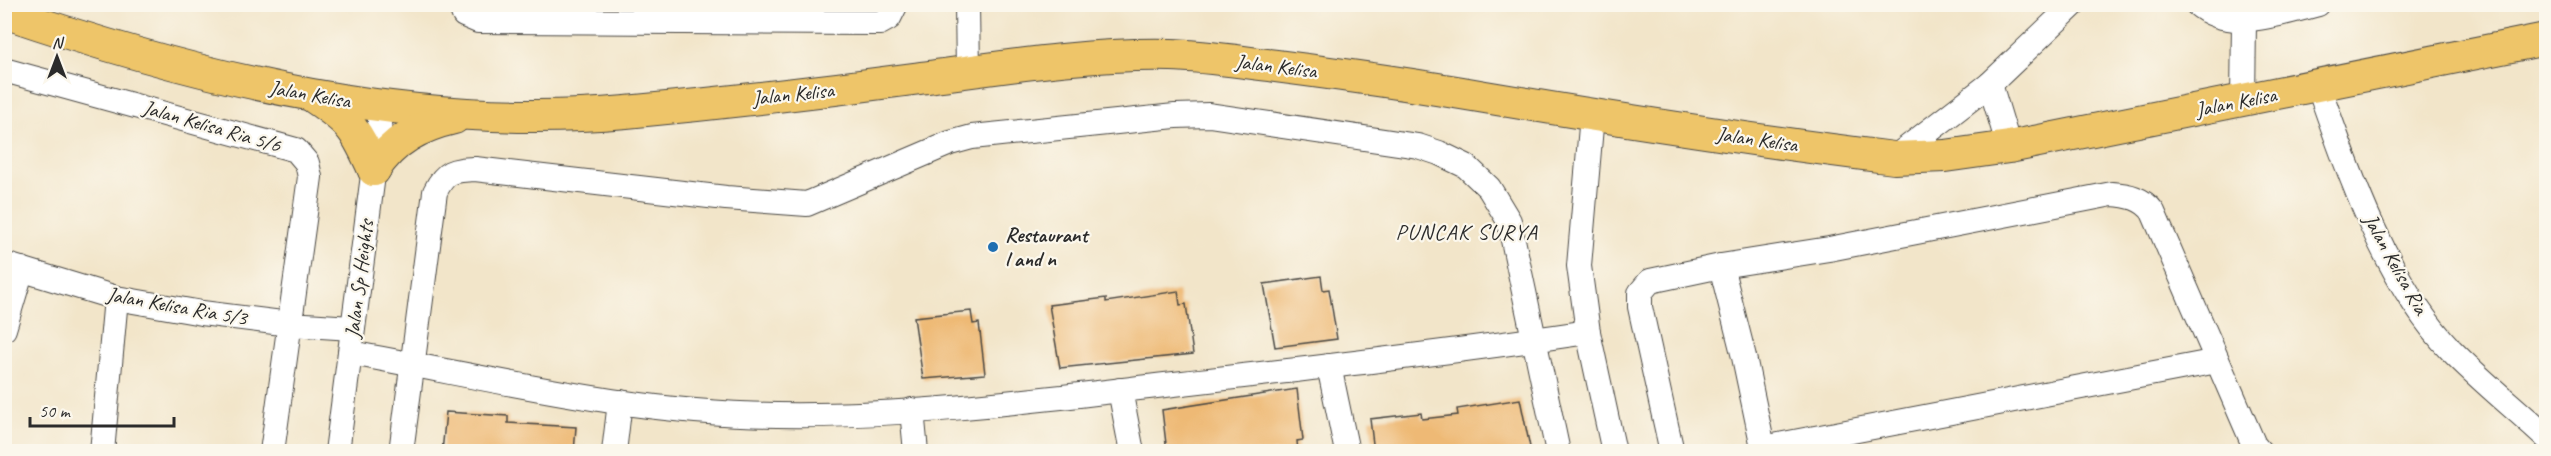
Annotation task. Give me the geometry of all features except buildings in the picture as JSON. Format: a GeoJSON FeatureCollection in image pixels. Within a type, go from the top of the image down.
{"type":"FeatureCollection","features":[{"type":"Feature","properties":{"kind":"main road","name":"Jalan Kelisa"},"geometry":{"type":"LineString","coordinates":[[4,12],[123,51],[217,76],[310,95],[382,106],[473,114],[556,115],[623,112],[1120,56],[1197,57],[1373,78],[1592,115],[1894,158],[1945,156],[2009,147],[2547,39]]}},
{"type":"Feature","properties":{"kind":"main road"},"geometry":{"type":"LineString","coordinates":[[310,95],[342,116],[355,129],[374,170]]}},
{"type":"Feature","properties":{"kind":"main road"},"geometry":{"type":"LineString","coordinates":[[374,170],[382,156],[412,132],[441,121],[473,114]]}},
{"type":"Feature","properties":{"kind":"street"},"geometry":{"type":"LineString","coordinates":[[967,4],[968,72]]}},
{"type":"Feature","properties":{"kind":"street"},"geometry":{"type":"LineString","coordinates":[[1894,158],[1990,84],[2074,4]]}},
{"type":"Feature","properties":{"kind":"street"},"geometry":{"type":"LineString","coordinates":[[2198,4],[2212,14],[2244,21],[2318,4]]}},
{"type":"Feature","properties":{"kind":"street"},"geometry":{"type":"LineString","coordinates":[[462,10],[478,21],[668,23],[880,23],[893,11]]}},
{"type":"Feature","properties":{"kind":"street"},"geometry":{"type":"LineString","coordinates":[[2243,100],[2244,21]]}},
{"type":"Feature","properties":{"kind":"street","name":"Jalan Kelisa Ria 5/6"},"geometry":{"type":"LineString","coordinates":[[4,70],[296,150],[307,163],[310,177],[272,452]]}},
{"type":"Feature","properties":{"kind":"street"},"geometry":{"type":"LineString","coordinates":[[1990,84],[2009,147]]}},
{"type":"Feature","properties":{"kind":"street","name":"Jalan Kelisa Ria"},"geometry":{"type":"LineString","coordinates":[[2318,85],[2339,146],[2364,206],[2412,300],[2450,349],[2547,437]]}},
{"type":"Feature","properties":{"kind":"street","name":"Jalan Sp Heights"},"geometry":{"type":"LineString","coordinates":[[337,452],[382,106]]}},
{"type":"Feature","properties":{"kind":"street"},"geometry":{"type":"LineString","coordinates":[[1592,115],[1579,266],[1588,332],[1614,452]]}},
{"type":"Feature","properties":{"kind":"street"},"geometry":{"type":"LineString","coordinates":[[401,452],[435,192],[442,178],[455,170],[475,169],[807,204],[950,143],[972,137],[1175,116],[1209,116],[1418,146],[1466,166],[1489,188],[1509,221],[1558,452]]}},
{"type":"Feature","properties":{"kind":"street"},"geometry":{"type":"LineString","coordinates":[[1672,452],[1640,308],[1640,293],[1650,280],[1829,249],[2112,195],[2135,197],[2149,206],[2153,212],[2254,445],[2260,452]]}},
{"type":"Feature","properties":{"kind":"street"},"geometry":{"type":"LineString","coordinates":[[4,329],[13,266]]}},
{"type":"Feature","properties":{"kind":"street","name":"Jalan Kelisa Ria 5/3"},"geometry":{"type":"LineString","coordinates":[[13,266],[116,298],[202,313],[290,324],[352,328]]}},
{"type":"Feature","properties":{"kind":"street"},"geometry":{"type":"LineString","coordinates":[[1721,266],[1763,450],[2217,361]]}},
{"type":"Feature","properties":{"kind":"street"},"geometry":{"type":"LineString","coordinates":[[102,452],[116,298]]}},
{"type":"Feature","properties":{"kind":"street"},"geometry":{"type":"LineString","coordinates":[[350,353],[495,383],[620,402],[707,412],[776,415],[912,411],[1120,390],[1329,366],[1588,332]]}},
{"type":"Feature","properties":{"kind":"street"},"geometry":{"type":"LineString","coordinates":[[1329,366],[1347,452]]}},
{"type":"Feature","properties":{"kind":"street"},"geometry":{"type":"LineString","coordinates":[[1120,390],[1132,452]]}},
{"type":"Feature","properties":{"kind":"street"},"geometry":{"type":"LineString","coordinates":[[614,452],[620,402]]}},
{"type":"Feature","properties":{"kind":"street"},"geometry":{"type":"LineString","coordinates":[[912,411],[916,452]]}},
{"type":"Feature","properties":{"kind":"place","name":"Restaurant l and n"},"geometry":{"type":"Point","coordinates":[993,247]}},
{"type":"Feature","properties":{"kind":"district","name":"PUNCAK SURYA"},"geometry":{"type":"Point","coordinates":[1467,231]}}]}
